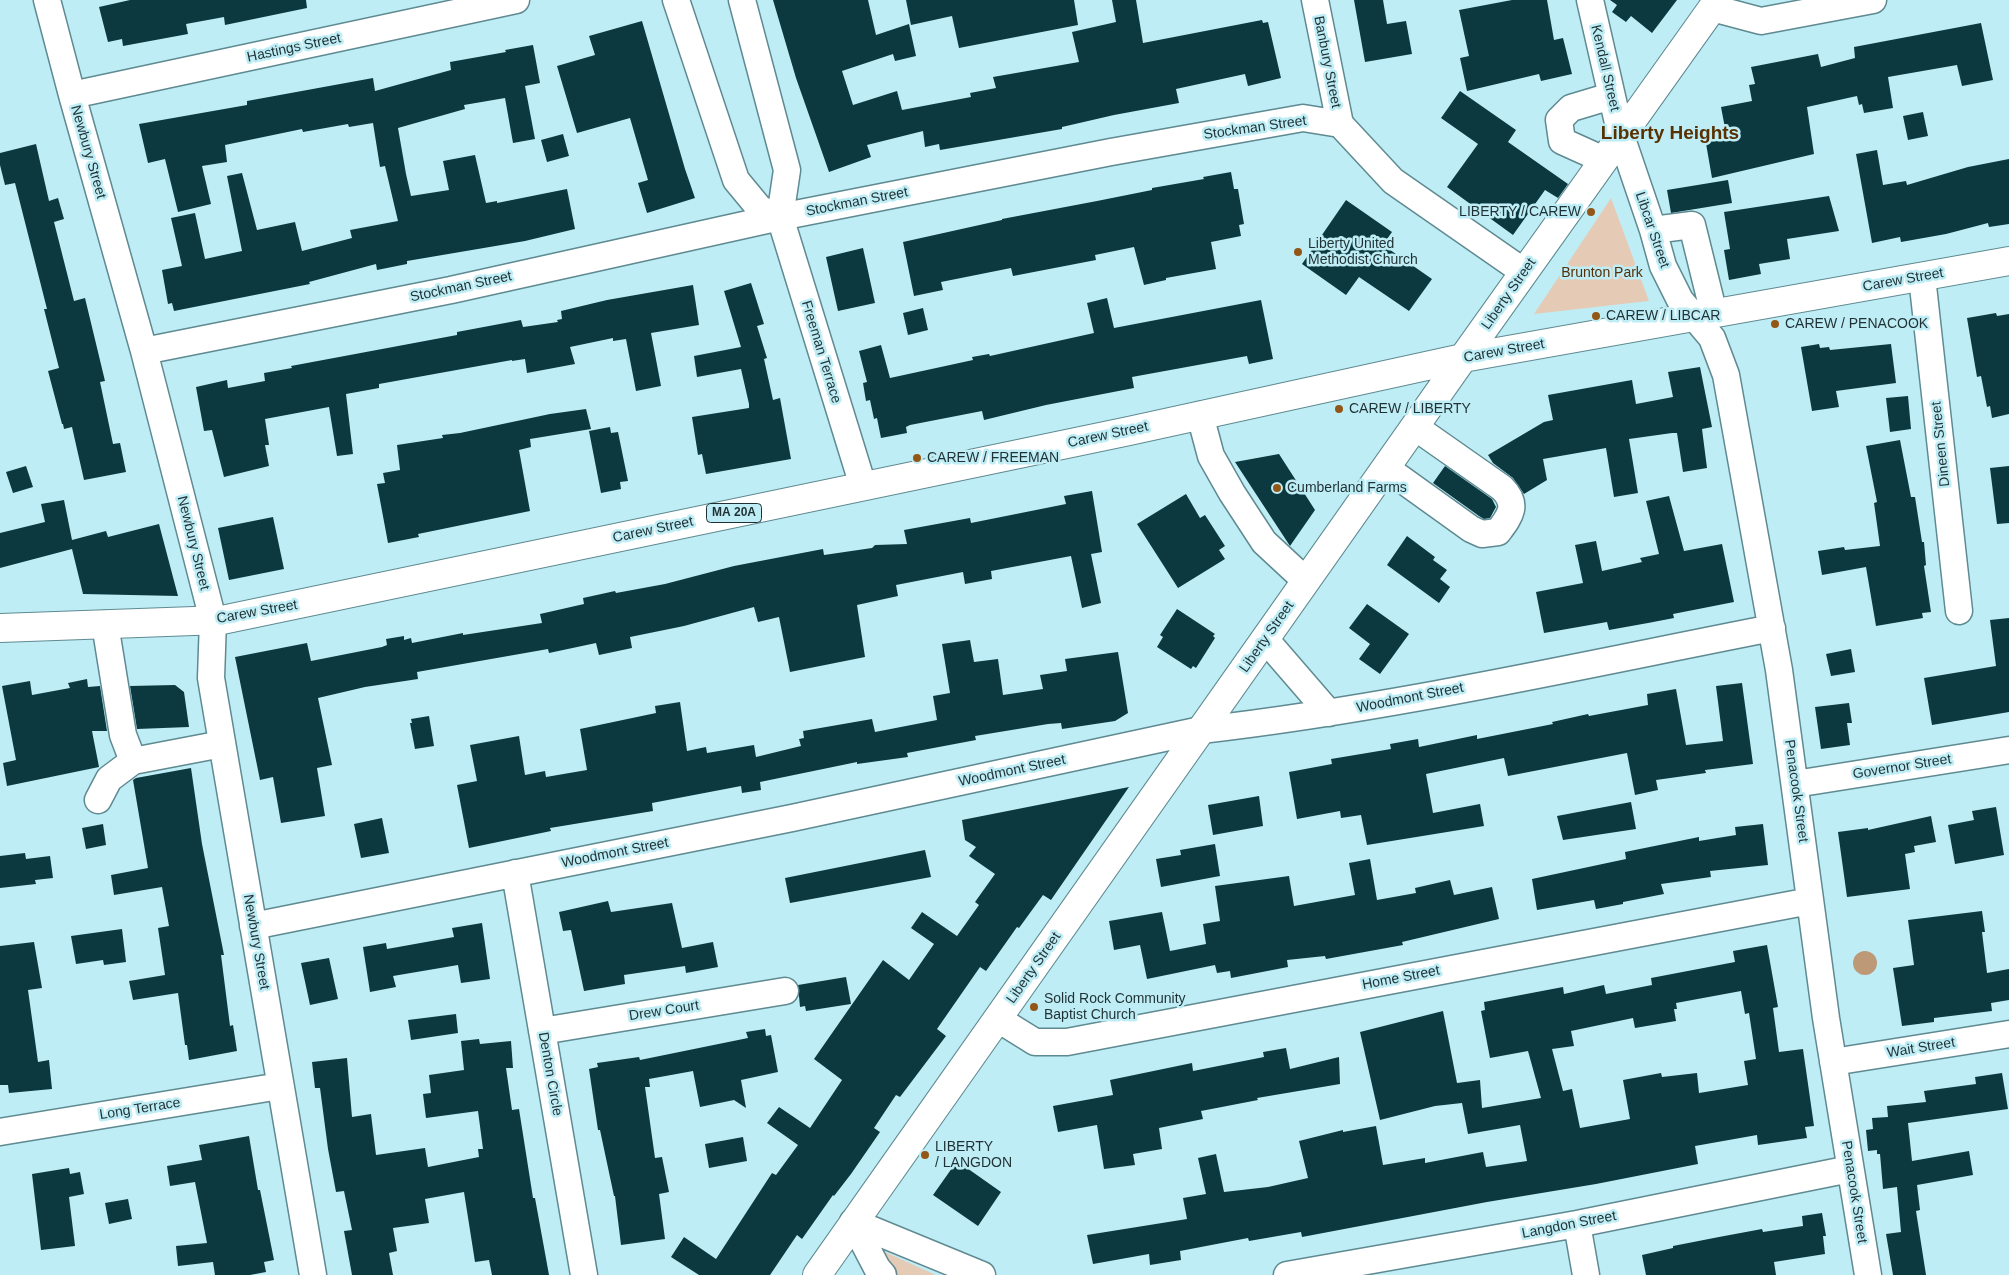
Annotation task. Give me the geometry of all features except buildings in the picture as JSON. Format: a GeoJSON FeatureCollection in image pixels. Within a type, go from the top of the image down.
{"type":"FeatureCollection","features":[{"type":"Feature","properties":{"kind":"main road","name":"Liberty Street"},"geometry":{"type":"LineString","coordinates":[[817,1275],[1463,358],[1715,4]]}},
{"type":"Feature","properties":{"kind":"main road","name":"Carew Street"},"geometry":{"type":"LineString","coordinates":[[0,628],[222,620],[1463,358],[2009,261]]}},
{"type":"Feature","properties":{"kind":"street","name":"Newbury Street"},"geometry":{"type":"LineString","coordinates":[[47,0],[144,351],[213,620],[211,678],[313,1275]]}},
{"type":"Feature","properties":{"kind":"street","name":"Hastings Street"},"geometry":{"type":"LineString","coordinates":[[72,95],[516,0]]}},
{"type":"Feature","properties":{"kind":"street"},"geometry":{"type":"LineString","coordinates":[[676,0],[736,180],[760,209],[780,217]]}},
{"type":"Feature","properties":{"kind":"street","name":"Freeman Terrace"},"geometry":{"type":"LineString","coordinates":[[742,0],[787,170],[780,217],[863,486]]}},
{"type":"Feature","properties":{"kind":"street","name":"Banbury Street"},"geometry":{"type":"LineString","coordinates":[[1315,0],[1340,124]]}},
{"type":"Feature","properties":{"kind":"street","name":"Kendall Street"},"geometry":{"type":"LineString","coordinates":[[1590,0],[1621,136]]}},
{"type":"Feature","properties":{"kind":"street"},"geometry":{"type":"LineString","coordinates":[[1715,4],[1761,21],[1873,0]]}},
{"type":"Feature","properties":{"kind":"street"},"geometry":{"type":"LineString","coordinates":[[1604,160],[1562,141],[1558,120],[1571,108],[1611,96]]}},
{"type":"Feature","properties":{"kind":"street","name":"Stockman Street"},"geometry":{"type":"LineString","coordinates":[[144,351],[451,290],[780,217],[1111,152],[1303,118],[1340,124]]}},
{"type":"Feature","properties":{"kind":"street"},"geometry":{"type":"LineString","coordinates":[[1340,124],[1393,181],[1524,272]]}},
{"type":"Feature","properties":{"kind":"street","name":"Libcar Street"},"geometry":{"type":"LineString","coordinates":[[1621,136],[1653,230],[1663,266],[1680,300],[1704,316]]}},
{"type":"Feature","properties":{"kind":"street"},"geometry":{"type":"LineString","coordinates":[[1653,230],[1692,225],[1704,316]]}},
{"type":"Feature","properties":{"kind":"street","name":"Dineen Street"},"geometry":{"type":"LineString","coordinates":[[1922,276],[1959,611]]}},
{"type":"Feature","properties":{"kind":"street","name":"Penacook Street"},"geometry":{"type":"LineString","coordinates":[[1704,316],[1726,374],[1772,628],[1833,1062],[1868,1275]]}},
{"type":"Feature","properties":{"kind":"street"},"geometry":{"type":"LineString","coordinates":[[1200,415],[1211,456],[1232,493],[1264,542],[1306,581]]}},
{"type":"Feature","properties":{"kind":"street"},"geometry":{"type":"LineString","coordinates":[[1386,468],[1471,529],[1482,534],[1498,532],[1507,520],[1512,508],[1506,491],[1415,427]]}},
{"type":"Feature","properties":{"kind":"street"},"geometry":{"type":"LineString","coordinates":[[105,624],[123,735],[133,761]]}},
{"type":"Feature","properties":{"kind":"street","name":"Woodmont Street"},"geometry":{"type":"LineString","coordinates":[[253,926],[792,818],[1201,730],[1372,706],[1772,628]]}},
{"type":"Feature","properties":{"kind":"street"},"geometry":{"type":"LineString","coordinates":[[1265,639],[1329,713]]}},
{"type":"Feature","properties":{"kind":"street"},"geometry":{"type":"LineString","coordinates":[[98,800],[109,779],[133,761],[222,744]]}},
{"type":"Feature","properties":{"kind":"street","name":"Governor Street"},"geometry":{"type":"LineString","coordinates":[[1795,784],[2009,750]]}},
{"type":"Feature","properties":{"kind":"street","name":"Denton Circle"},"geometry":{"type":"LineString","coordinates":[[515,874],[584,1275]]}},
{"type":"Feature","properties":{"kind":"street","name":"Home Street"},"geometry":{"type":"LineString","coordinates":[[998,1019],[1035,1042],[1067,1042],[1810,900]]}},
{"type":"Feature","properties":{"kind":"street","name":"Drew Court"},"geometry":{"type":"LineString","coordinates":[[542,1031],[785,991]]}},
{"type":"Feature","properties":{"kind":"street","name":"Wait Street"},"geometry":{"type":"LineString","coordinates":[[1833,1062],[2009,1034]]}},
{"type":"Feature","properties":{"kind":"street","name":"Long Terrace"},"geometry":{"type":"LineString","coordinates":[[0,1132],[280,1086]]}},
{"type":"Feature","properties":{"kind":"street","name":"Langdon Street"},"geometry":{"type":"LineString","coordinates":[[1287,1275],[1577,1224],[1850,1169]]}},
{"type":"Feature","properties":{"kind":"street"},"geometry":{"type":"LineString","coordinates":[[853,1222],[860,1275]]}},
{"type":"Feature","properties":{"kind":"street"},"geometry":{"type":"LineString","coordinates":[[853,1222],[877,1268],[883,1275]]}},
{"type":"Feature","properties":{"kind":"street"},"geometry":{"type":"LineString","coordinates":[[853,1222],[982,1275]]}},
{"type":"Feature","properties":{"kind":"street"},"geometry":{"type":"LineString","coordinates":[[1577,1224],[1586,1275]]}},
{"type":"Feature","properties":{"kind":"green space","name":"Brunton Park"},"geometry":{"type":"Polygon","coordinates":[[[1611,198],[1649,301],[1534,314],[1611,198]]]}},
{"type":"Feature","properties":{"kind":"green space"},"geometry":{"type":"Polygon","coordinates":[[[874,1247],[936,1275],[880,1275],[874,1247]]]}},
{"type":"Feature","properties":{"kind":"shaded area"},"geometry":{"type":"Polygon","coordinates":[[[1865,951],[1874,954],[1877,963],[1874,972],[1865,975],[1856,972],[1853,963],[1856,954],[1865,951]]]}},
{"type":"Feature","properties":{"kind":"place","name":"LIBERTY / CAREW"},"geometry":{"type":"Point","coordinates":[1591,212]}},
{"type":"Feature","properties":{"kind":"place","name":"Liberty United Methodist Church"},"geometry":{"type":"Point","coordinates":[1298,252]}},
{"type":"Feature","properties":{"kind":"place","name":"CAREW / LIBCAR"},"geometry":{"type":"Point","coordinates":[1596,316]}},
{"type":"Feature","properties":{"kind":"place","name":"CAREW / PENACOOK"},"geometry":{"type":"Point","coordinates":[1775,324]}},
{"type":"Feature","properties":{"kind":"place","name":"CAREW / LIBERTY"},"geometry":{"type":"Point","coordinates":[1339,409]}},
{"type":"Feature","properties":{"kind":"place","name":"CAREW / FREEMAN"},"geometry":{"type":"Point","coordinates":[917,458]}},
{"type":"Feature","properties":{"kind":"place","name":"Cumberland Farms"},"geometry":{"type":"Point","coordinates":[1277,488]}},
{"type":"Feature","properties":{"kind":"place","name":"Solid Rock Community Baptist Church"},"geometry":{"type":"Point","coordinates":[1034,1007]}},
{"type":"Feature","properties":{"kind":"place","name":"LIBERTY / LANGDON"},"geometry":{"type":"Point","coordinates":[925,1155]}},
{"type":"Feature","properties":{"kind":"district","name":"Liberty Heights"},"geometry":{"type":"Point","coordinates":[1670,134]}}]}
